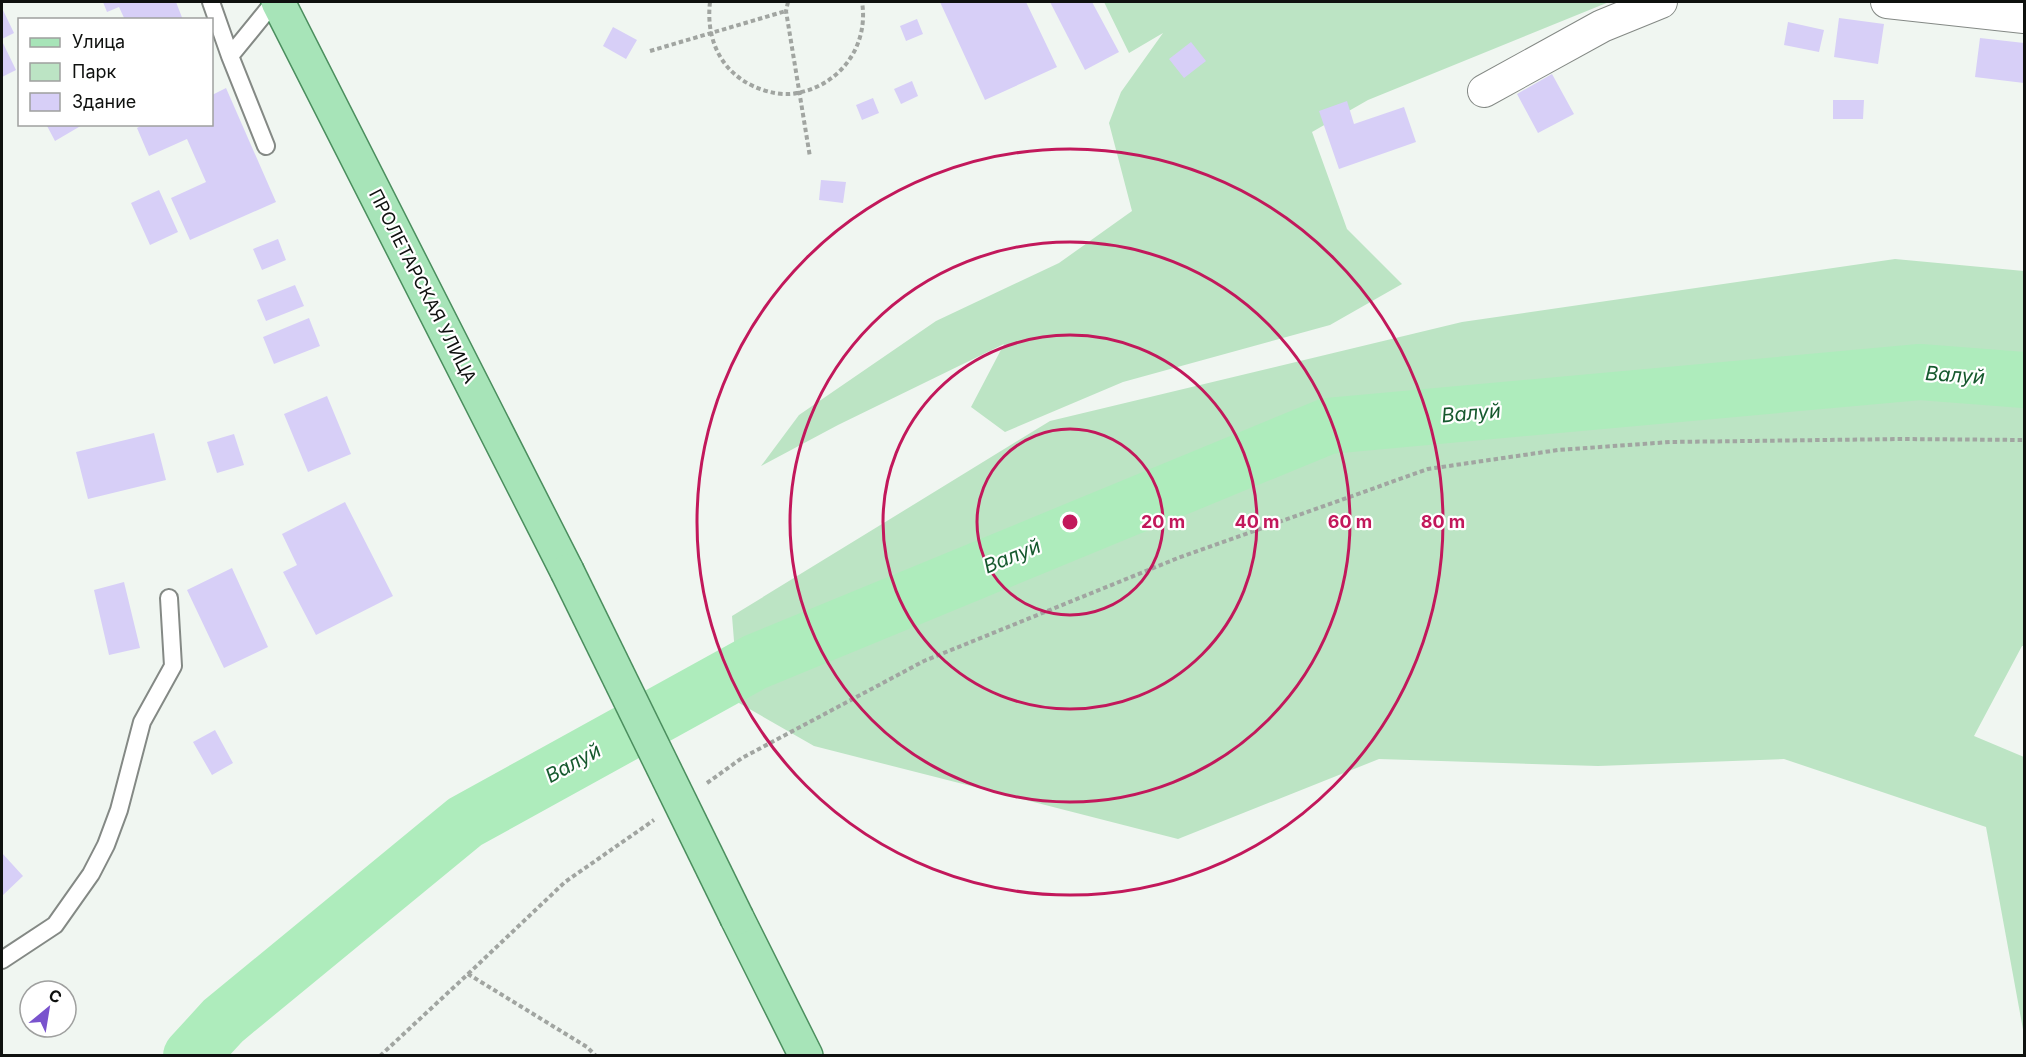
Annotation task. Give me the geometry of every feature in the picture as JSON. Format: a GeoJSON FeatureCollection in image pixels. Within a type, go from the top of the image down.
{"type":"FeatureCollection","features":[{"type":"Feature","properties":{"kind":"main road","name":"ПРОЛЕТАРСКАЯ УЛИЦА"},"geometry":{"type":"LineString","coordinates":[[276,2],[567,571],[806,1056]]}},
{"type":"Feature","properties":{"kind":"street"},"geometry":{"type":"LineString","coordinates":[[1484,91],[1602,26],[1661,2]]}},
{"type":"Feature","properties":{"kind":"street"},"geometry":{"type":"LineString","coordinates":[[1887,2],[2025,17]]}},
{"type":"Feature","properties":{"kind":"lane"},"geometry":{"type":"LineString","coordinates":[[211,2],[266,146]]}},
{"type":"Feature","properties":{"kind":"lane"},"geometry":{"type":"LineString","coordinates":[[230,56],[276,2]]}},
{"type":"Feature","properties":{"kind":"lane"},"geometry":{"type":"LineString","coordinates":[[2,960],[55,925],[91,874],[106,846],[119,810],[142,722],[172,666],[169,598]]}},
{"type":"Feature","properties":{"kind":"path"},"geometry":{"type":"LineString","coordinates":[[710,2],[708,15],[710,33],[716,51],[727,67],[742,80],[759,89],[778,93],[816,88],[833,78],[846,65],[857,48],[862,30],[861,2]]}},
{"type":"Feature","properties":{"kind":"path"},"geometry":{"type":"LineString","coordinates":[[788,2],[786,11],[810,157]]}},
{"type":"Feature","properties":{"kind":"path"},"geometry":{"type":"LineString","coordinates":[[650,51],[786,11]]}},
{"type":"Feature","properties":{"kind":"path"},"geometry":{"type":"LineString","coordinates":[[705,784],[742,758],[924,661],[1178,558],[1428,469],[1558,450],[1670,442],[2025,440]]}},
{"type":"Feature","properties":{"kind":"path"},"geometry":{"type":"LineString","coordinates":[[380,1056],[565,882],[658,817]]}},
{"type":"Feature","properties":{"kind":"path"},"geometry":{"type":"LineString","coordinates":[[468,974],[587,1047],[596,1056]]}},
{"type":"Feature","properties":{"kind":"green space"},"geometry":{"type":"Polygon","coordinates":[[[1104,2],[1609,2],[1368,100],[1312,132],[1347,229],[1402,284],[1330,325],[1123,382],[1005,432],[971,407],[1004,344],[838,425],[761,466],[799,415],[936,321],[1059,263],[1132,211],[1109,123],[1121,92],[1163,33],[1129,53],[1104,2]]]}},
{"type":"Feature","properties":{"kind":"green space"},"geometry":{"type":"Polygon","coordinates":[[[1895,259],[2024,271],[2024,646],[1974,736],[2024,757],[2024,1035],[1986,827],[1784,759],[1598,766],[1379,759],[1178,839],[814,746],[739,703],[732,616],[1050,421],[1462,322],[1895,259]]]}},
{"type":"Feature","properties":{"kind":"building"},"geometry":{"type":"Polygon","coordinates":[[[103,2],[176,2],[182,18],[124,18],[119,7],[107,12],[103,2]]]}},
{"type":"Feature","properties":{"kind":"building"},"geometry":{"type":"Polygon","coordinates":[[[940,2],[1026,2],[1057,67],[985,100],[940,2]]]}},
{"type":"Feature","properties":{"kind":"building"},"geometry":{"type":"Polygon","coordinates":[[[1050,2],[1092,2],[1119,52],[1085,70],[1050,2]]]}},
{"type":"Feature","properties":{"kind":"building"},"geometry":{"type":"Polygon","coordinates":[[[2,8],[14,33],[2,39],[2,8]]]}},
{"type":"Feature","properties":{"kind":"building"},"geometry":{"type":"Polygon","coordinates":[[[1839,18],[1884,24],[1878,64],[1834,57],[1839,18]]]}},
{"type":"Feature","properties":{"kind":"building"},"geometry":{"type":"Polygon","coordinates":[[[917,19],[923,34],[906,41],[900,26],[917,19]]]}},
{"type":"Feature","properties":{"kind":"building"},"geometry":{"type":"Polygon","coordinates":[[[1788,22],[1824,30],[1819,52],[1784,45],[1788,22]]]}},
{"type":"Feature","properties":{"kind":"building"},"geometry":{"type":"Polygon","coordinates":[[[613,27],[637,40],[626,59],[603,46],[613,27]]]}},
{"type":"Feature","properties":{"kind":"building"},"geometry":{"type":"Polygon","coordinates":[[[1980,38],[2024,43],[2024,83],[1975,77],[1980,38]]]}},
{"type":"Feature","properties":{"kind":"building"},"geometry":{"type":"Polygon","coordinates":[[[2,41],[16,70],[2,77],[2,41]]]}},
{"type":"Feature","properties":{"kind":"building"},"geometry":{"type":"Polygon","coordinates":[[[1191,42],[1206,61],[1184,78],[1169,59],[1191,42]]]}},
{"type":"Feature","properties":{"kind":"building"},"geometry":{"type":"Polygon","coordinates":[[[1552,74],[1574,114],[1538,133],[1517,94],[1552,74]]]}},
{"type":"Feature","properties":{"kind":"building"},"geometry":{"type":"Polygon","coordinates":[[[912,81],[918,96],[901,104],[894,89],[912,81]]]}},
{"type":"Feature","properties":{"kind":"building"},"geometry":{"type":"Polygon","coordinates":[[[226,88],[276,202],[190,240],[171,198],[206,182],[187,139],[149,156],[137,128],[140,126],[213,126],[213,94],[226,88]]]}},
{"type":"Feature","properties":{"kind":"building"},"geometry":{"type":"Polygon","coordinates":[[[873,98],[879,113],[862,120],[856,105],[873,98]]]}},
{"type":"Feature","properties":{"kind":"building"},"geometry":{"type":"Polygon","coordinates":[[[1833,100],[1864,100],[1863,119],[1833,119],[1833,100]]]}},
{"type":"Feature","properties":{"kind":"building"},"geometry":{"type":"Polygon","coordinates":[[[1347,101],[1354,124],[1404,107],[1416,142],[1339,169],[1319,111],[1347,101]]]}},
{"type":"Feature","properties":{"kind":"building"},"geometry":{"type":"Polygon","coordinates":[[[47,126],[81,126],[55,141],[47,126]]]}},
{"type":"Feature","properties":{"kind":"building"},"geometry":{"type":"Polygon","coordinates":[[[821,180],[846,182],[843,203],[819,200],[821,180]]]}},
{"type":"Feature","properties":{"kind":"building"},"geometry":{"type":"Polygon","coordinates":[[[159,190],[178,232],[150,245],[131,203],[159,190]]]}},
{"type":"Feature","properties":{"kind":"building"},"geometry":{"type":"Polygon","coordinates":[[[278,239],[286,260],[262,270],[253,249],[278,239]]]}},
{"type":"Feature","properties":{"kind":"building"},"geometry":{"type":"Polygon","coordinates":[[[295,285],[304,306],[266,321],[257,300],[295,285]]]}},
{"type":"Feature","properties":{"kind":"building"},"geometry":{"type":"Polygon","coordinates":[[[309,318],[320,346],[274,364],[263,337],[309,318]]]}},
{"type":"Feature","properties":{"kind":"building"},"geometry":{"type":"Polygon","coordinates":[[[327,396],[351,454],[308,472],[284,414],[327,396]]]}},
{"type":"Feature","properties":{"kind":"building"},"geometry":{"type":"Polygon","coordinates":[[[154,433],[166,480],[88,499],[76,452],[154,433]]]}},
{"type":"Feature","properties":{"kind":"building"},"geometry":{"type":"Polygon","coordinates":[[[234,434],[244,465],[217,473],[207,442],[234,434]]]}},
{"type":"Feature","properties":{"kind":"building"},"geometry":{"type":"Polygon","coordinates":[[[345,502],[393,596],[316,635],[283,572],[297,565],[282,534],[345,502]]]}},
{"type":"Feature","properties":{"kind":"building"},"geometry":{"type":"Polygon","coordinates":[[[232,568],[268,647],[224,668],[187,590],[232,568]]]}},
{"type":"Feature","properties":{"kind":"building"},"geometry":{"type":"Polygon","coordinates":[[[124,582],[140,648],[109,655],[94,590],[124,582]]]}},
{"type":"Feature","properties":{"kind":"building"},"geometry":{"type":"Polygon","coordinates":[[[215,730],[233,763],[212,775],[193,742],[215,730]]]}},
{"type":"Feature","properties":{"kind":"building"},"geometry":{"type":"Polygon","coordinates":[[[2,853],[23,876],[2,896],[2,853]]]}},
{"type":"Feature","properties":{"kind":"waterway","name":"Валуй"},"geometry":{"type":"LineString","coordinates":[[191,1056],[223,1021],[465,822],[755,662],[1328,426],[1920,372],[2024,380]]}}]}
